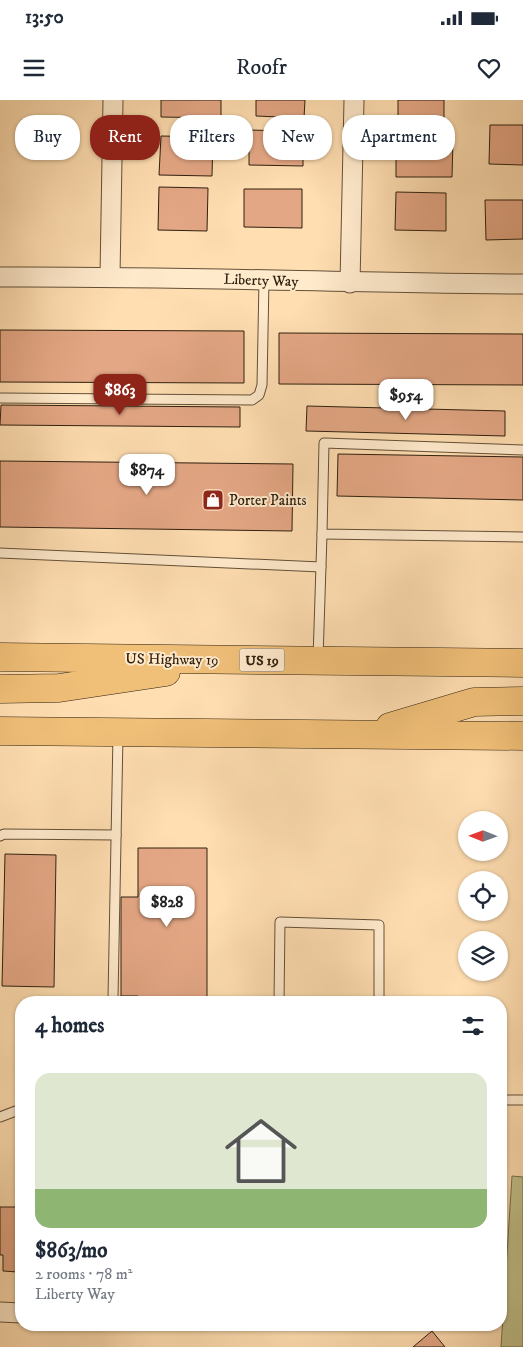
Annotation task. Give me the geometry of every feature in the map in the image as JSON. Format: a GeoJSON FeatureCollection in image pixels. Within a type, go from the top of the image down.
{"type":"FeatureCollection","features":[{"type":"Feature","properties":{"kind":"highway","name":"US Highway 19"},"geometry":{"type":"LineString","coordinates":[[0,657],[523,662]]}},
{"type":"Feature","properties":{"kind":"highway"},"geometry":{"type":"LineString","coordinates":[[0,689],[59,688],[252,660]]}},
{"type":"Feature","properties":{"kind":"highway"},"geometry":{"type":"LineString","coordinates":[[364,735],[474,702],[523,701]]}},
{"type":"Feature","properties":{"kind":"highway"},"geometry":{"type":"LineString","coordinates":[[0,731],[523,736]]}},
{"type":"Feature","properties":{"kind":"street"},"geometry":{"type":"LineString","coordinates":[[110,276],[113,100]]}},
{"type":"Feature","properties":{"kind":"street"},"geometry":{"type":"LineString","coordinates":[[350,283],[354,100]]}},
{"type":"Feature","properties":{"kind":"street","name":"Liberty Way"},"geometry":{"type":"LineString","coordinates":[[0,277],[110,276],[350,283],[523,284]]}},
{"type":"Feature","properties":{"kind":"street"},"geometry":{"type":"LineString","coordinates":[[0,1312],[15,1312]]}},
{"type":"Feature","properties":{"kind":"lane"},"geometry":{"type":"LineString","coordinates":[[0,398],[252,400],[259,395],[262,385],[264,280]]}},
{"type":"Feature","properties":{"kind":"lane"},"geometry":{"type":"LineString","coordinates":[[318,660],[324,442],[523,450]]}},
{"type":"Feature","properties":{"kind":"lane"},"geometry":{"type":"LineString","coordinates":[[322,534],[523,537]]}},
{"type":"Feature","properties":{"kind":"lane"},"geometry":{"type":"LineString","coordinates":[[0,553],[321,567]]}},
{"type":"Feature","properties":{"kind":"lane"},"geometry":{"type":"LineString","coordinates":[[113,996],[118,732]]}},
{"type":"Feature","properties":{"kind":"lane"},"geometry":{"type":"LineString","coordinates":[[0,836],[4,834],[116,835]]}},
{"type":"Feature","properties":{"kind":"lane"},"geometry":{"type":"LineString","coordinates":[[279,996],[280,922],[379,925],[379,996]]}},
{"type":"Feature","properties":{"kind":"lane"},"geometry":{"type":"LineString","coordinates":[[507,1100],[523,1100]]}},
{"type":"Feature","properties":{"kind":"lane"},"geometry":{"type":"LineString","coordinates":[[0,1117],[15,1111]]}},
{"type":"Feature","properties":{"kind":"green space"},"geometry":{"type":"Polygon","coordinates":[[[512,1176],[523,1177],[523,1347],[501,1347],[502,1331],[507,1331],[507,1254],[512,1176]]]}},
{"type":"Feature","properties":{"kind":"building"},"geometry":{"type":"Polygon","coordinates":[[[161,100],[221,100],[221,115],[170,115],[170,117],[161,117],[161,100]]]}},
{"type":"Feature","properties":{"kind":"building"},"geometry":{"type":"Polygon","coordinates":[[[256,100],[305,100],[304,115],[256,116],[256,100]]]}},
{"type":"Feature","properties":{"kind":"building"},"geometry":{"type":"Polygon","coordinates":[[[398,100],[444,100],[444,115],[398,115],[398,100]]]}},
{"type":"Feature","properties":{"kind":"building"},"geometry":{"type":"Polygon","coordinates":[[[490,125],[523,125],[523,165],[489,164],[490,125]]]}},
{"type":"Feature","properties":{"kind":"building"},"geometry":{"type":"Polygon","coordinates":[[[253,130],[263,130],[263,160],[303,160],[303,166],[249,165],[249,160],[253,160],[253,130]]]}},
{"type":"Feature","properties":{"kind":"building"},"geometry":{"type":"Polygon","coordinates":[[[161,136],[170,136],[170,160],[212,160],[212,176],[159,175],[161,136]]]}},
{"type":"Feature","properties":{"kind":"building"},"geometry":{"type":"Polygon","coordinates":[[[396,160],[452,160],[452,177],[396,177],[396,160]]]}},
{"type":"Feature","properties":{"kind":"building"},"geometry":{"type":"Polygon","coordinates":[[[159,187],[208,188],[207,231],[158,230],[159,187]]]}},
{"type":"Feature","properties":{"kind":"building"},"geometry":{"type":"Polygon","coordinates":[[[244,189],[302,189],[302,228],[244,227],[244,189]]]}},
{"type":"Feature","properties":{"kind":"building"},"geometry":{"type":"Polygon","coordinates":[[[396,192],[446,193],[446,231],[395,230],[396,192]]]}},
{"type":"Feature","properties":{"kind":"building"},"geometry":{"type":"Polygon","coordinates":[[[485,200],[523,200],[523,239],[486,240],[485,200]]]}},
{"type":"Feature","properties":{"kind":"building"},"geometry":{"type":"Polygon","coordinates":[[[0,330],[244,331],[244,383],[0,382],[0,330]]]}},
{"type":"Feature","properties":{"kind":"building"},"geometry":{"type":"Polygon","coordinates":[[[279,333],[523,334],[523,385],[279,384],[279,333]]]}},
{"type":"Feature","properties":{"kind":"building"},"geometry":{"type":"Polygon","coordinates":[[[1,405],[240,407],[240,427],[0,425],[1,405]]]}},
{"type":"Feature","properties":{"kind":"building"},"geometry":{"type":"Polygon","coordinates":[[[307,406],[505,411],[505,436],[306,431],[307,406]]]}},
{"type":"Feature","properties":{"kind":"building"},"geometry":{"type":"Polygon","coordinates":[[[338,454],[523,457],[523,500],[337,496],[338,454]]]}},
{"type":"Feature","properties":{"kind":"building"},"geometry":{"type":"Polygon","coordinates":[[[0,461],[293,464],[292,531],[0,527],[0,461]]]}},
{"type":"Feature","properties":{"kind":"building"},"geometry":{"type":"Polygon","coordinates":[[[138,848],[207,848],[207,996],[121,996],[121,897],[138,897],[138,848]]]}},
{"type":"Feature","properties":{"kind":"building"},"geometry":{"type":"Polygon","coordinates":[[[5,854],[56,855],[54,987],[2,986],[5,854]]]}},
{"type":"Feature","properties":{"kind":"building"},"geometry":{"type":"Polygon","coordinates":[[[0,1207],[15,1207],[15,1272],[3,1271],[3,1255],[0,1255],[0,1207]]]}},
{"type":"Feature","properties":{"kind":"building"},"geometry":{"type":"Polygon","coordinates":[[[432,1331],[445,1347],[413,1347],[432,1331]]]}},
{"type":"Feature","properties":{"kind":"place","name":"Porter Paints"},"geometry":{"type":"Point","coordinates":[213,500]}}]}
